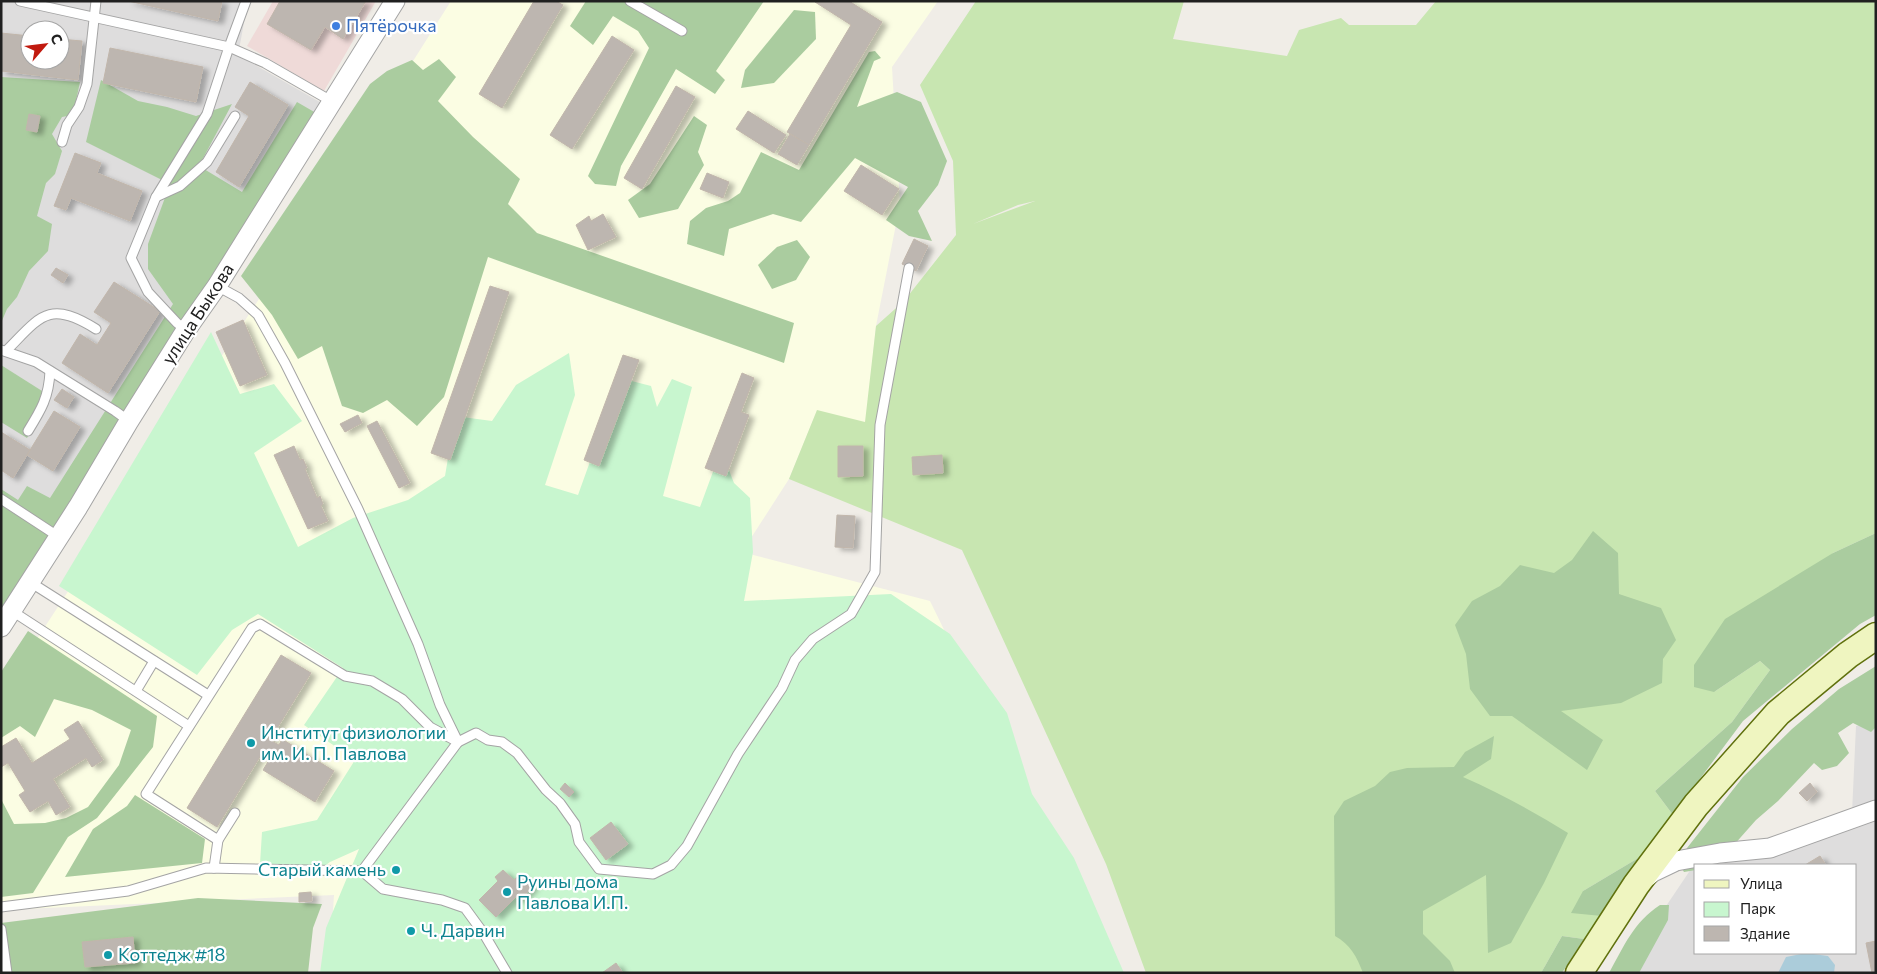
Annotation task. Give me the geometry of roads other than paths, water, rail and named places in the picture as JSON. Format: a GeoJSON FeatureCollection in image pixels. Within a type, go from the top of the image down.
{"type":"FeatureCollection","features":[{"type":"Feature","properties":{"kind":"main road"},"geometry":{"type":"LineString","coordinates":[[1580,973],[1636,885],[1696,805],[1778,713],[1848,655],[1876,636]]}},
{"type":"Feature","properties":{"kind":"street","name":"улица Быкова"},"geometry":{"type":"LineString","coordinates":[[1,627],[59,537],[129,420],[186,330],[217,286],[396,1]]}},
{"type":"Feature","properties":{"kind":"street"},"geometry":{"type":"LineString","coordinates":[[1636,885],[1653,872],[1676,861],[1720,852],[1770,848],[1876,810]]}},
{"type":"Feature","properties":{"kind":"lane"},"geometry":{"type":"LineString","coordinates":[[20,1],[229,47],[265,63],[333,102]]}},
{"type":"Feature","properties":{"kind":"lane"},"geometry":{"type":"LineString","coordinates":[[62,142],[67,125],[79,107],[87,84],[96,1]]}},
{"type":"Feature","properties":{"kind":"lane"},"geometry":{"type":"LineString","coordinates":[[186,330],[176,323],[148,292],[131,258],[156,197],[207,114],[246,1]]}},
{"type":"Feature","properties":{"kind":"lane"},"geometry":{"type":"LineString","coordinates":[[630,1],[682,31]]}},
{"type":"Feature","properties":{"kind":"lane"},"geometry":{"type":"LineString","coordinates":[[156,197],[180,186],[207,162],[235,116]]}},
{"type":"Feature","properties":{"kind":"lane"},"geometry":{"type":"LineString","coordinates":[[362,871],[458,742],[476,733],[488,740],[502,742],[517,753],[546,790],[560,803],[575,824],[579,842],[599,869],[653,874],[671,865],[687,846],[738,754],[782,688],[795,660],[813,639],[851,614],[875,572],[880,425],[909,268]]}},
{"type":"Feature","properties":{"kind":"lane"},"geometry":{"type":"LineString","coordinates":[[217,286],[239,298],[258,315],[285,363],[364,522],[418,644],[440,705],[458,742]]}},
{"type":"Feature","properties":{"kind":"lane"},"geometry":{"type":"LineString","coordinates":[[96,329],[77,317],[56,313],[39,318],[4,350],[36,362],[129,420]]}},
{"type":"Feature","properties":{"kind":"lane"},"geometry":{"type":"LineString","coordinates":[[28,431],[42,408],[49,387],[50,371]]}},
{"type":"Feature","properties":{"kind":"lane"},"geometry":{"type":"LineString","coordinates":[[1,499],[59,537]]}},
{"type":"Feature","properties":{"kind":"lane"},"geometry":{"type":"LineString","coordinates":[[30,582],[208,695]]}},
{"type":"Feature","properties":{"kind":"lane"},"geometry":{"type":"LineString","coordinates":[[12,611],[189,726]]}},
{"type":"Feature","properties":{"kind":"lane"},"geometry":{"type":"LineString","coordinates":[[218,840],[146,794],[252,628],[260,624],[345,676],[372,681],[402,700],[430,727],[458,742]]}},
{"type":"Feature","properties":{"kind":"lane"},"geometry":{"type":"LineString","coordinates":[[136,691],[154,661]]}},
{"type":"Feature","properties":{"kind":"lane"},"geometry":{"type":"LineString","coordinates":[[214,868],[218,840],[235,813]]}},
{"type":"Feature","properties":{"kind":"lane"},"geometry":{"type":"LineString","coordinates":[[1,907],[128,891],[198,869],[362,871],[383,889],[442,900],[465,908],[484,934],[506,973]]}},
{"type":"Feature","properties":{"kind":"lane"},"geometry":{"type":"LineString","coordinates":[[1,929],[7,973]]}},
{"type":"Feature","properties":{"kind":"water"},"geometry":{"type":"Polygon","coordinates":[[[1801,954],[1828,956],[1835,965],[1834,973],[1778,973],[1786,957],[1801,954]]]}},
{"type":"Feature","properties":{"kind":"place","name":"Пятёрочка"},"geometry":{"type":"Point","coordinates":[336,26]}},
{"type":"Feature","properties":{"kind":"place","name":"Институт физиологии им. И. П. Павлова"},"geometry":{"type":"Point","coordinates":[251,743]}},
{"type":"Feature","properties":{"kind":"place","name":"Старый камень"},"geometry":{"type":"Point","coordinates":[396,870]}},
{"type":"Feature","properties":{"kind":"place","name":"Руины дома Павлова И.П."},"geometry":{"type":"Point","coordinates":[507,892]}},
{"type":"Feature","properties":{"kind":"place","name":"Ч. Дарвин"},"geometry":{"type":"Point","coordinates":[411,931]}},
{"type":"Feature","properties":{"kind":"place","name":"Коттедж #18"},"geometry":{"type":"Point","coordinates":[108,955]}}]}
